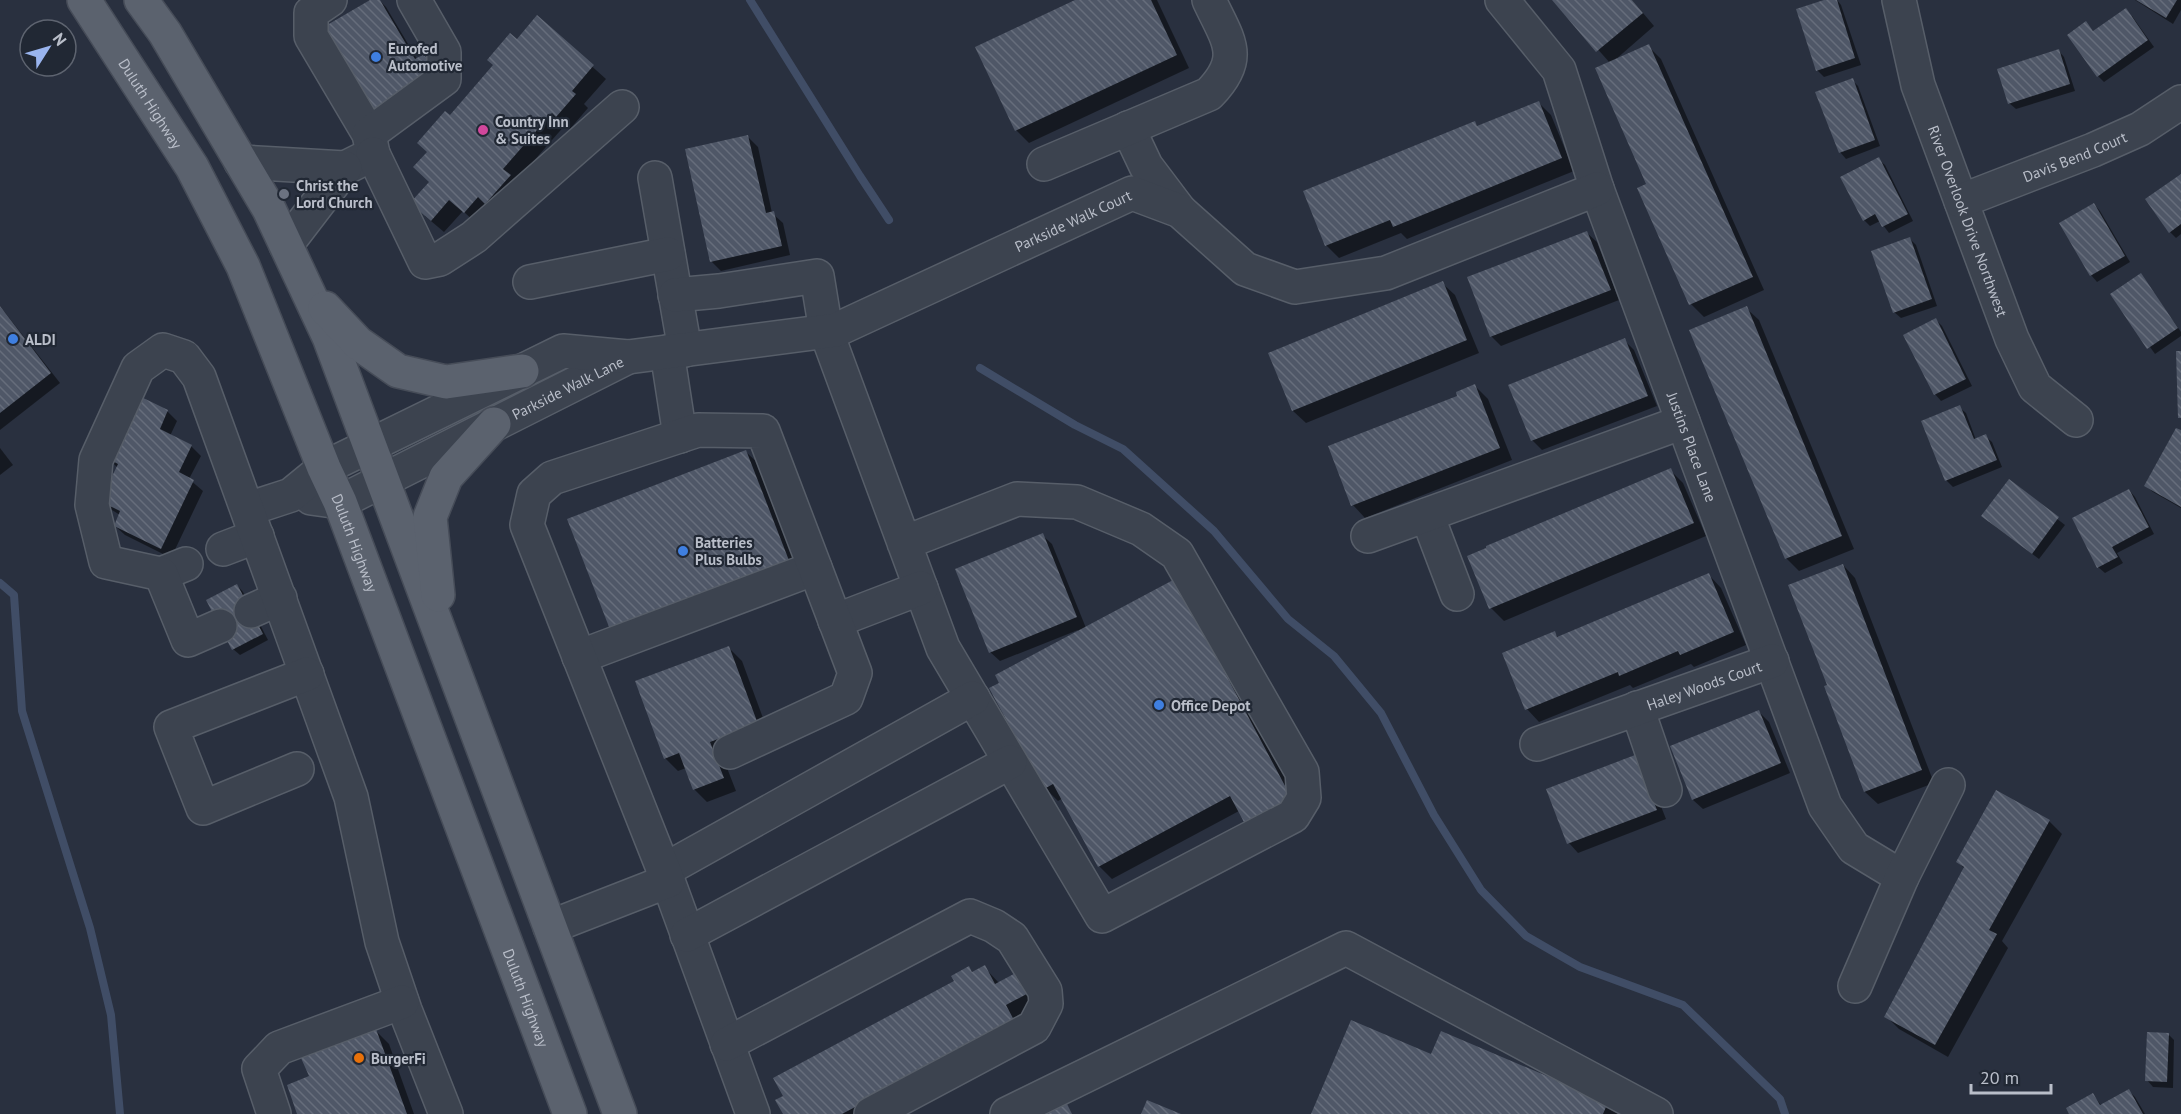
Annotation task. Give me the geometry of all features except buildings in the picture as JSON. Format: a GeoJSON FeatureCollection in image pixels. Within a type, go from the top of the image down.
{"type":"FeatureCollection","features":[{"type":"Feature","properties":{"kind":"main road","name":"Duluth Highway"},"geometry":{"type":"LineString","coordinates":[[84,0],[198,177],[243,266],[324,468],[340,502],[570,1114]]}},
{"type":"Feature","properties":{"kind":"main road"},"geometry":{"type":"LineString","coordinates":[[141,0],[165,33],[269,209],[329,338],[620,1114]]}},
{"type":"Feature","properties":{"kind":"main road"},"geometry":{"type":"LineString","coordinates":[[306,287],[358,343],[398,370],[446,382],[522,371]]}},
{"type":"Feature","properties":{"kind":"main road"},"geometry":{"type":"LineString","coordinates":[[444,644],[430,517],[446,477],[494,424]]}},
{"type":"Feature","properties":{"kind":"street"},"geometry":{"type":"LineString","coordinates":[[330,0],[311,13],[311,36],[362,152],[424,262],[440,259],[474,237],[622,107]]}},
{"type":"Feature","properties":{"kind":"street"},"geometry":{"type":"LineString","coordinates":[[286,245],[362,152],[444,79],[444,52],[414,0]]}},
{"type":"Feature","properties":{"kind":"street"},"geometry":{"type":"LineString","coordinates":[[1044,164],[1209,94],[1224,78],[1230,64],[1229,43],[1209,0]]}},
{"type":"Feature","properties":{"kind":"street","name":"Justins Place Lane"},"geometry":{"type":"LineString","coordinates":[[1502,0],[1559,70],[1597,189],[1825,806],[1854,848],[1902,877]]}},
{"type":"Feature","properties":{"kind":"street","name":"River Overlook Drive Northwest"},"geometry":{"type":"LineString","coordinates":[[1899,0],[1918,85],[2012,339],[2035,387],[2076,420]]}},
{"type":"Feature","properties":{"kind":"street","name":"Davis Bend Court"},"geometry":{"type":"LineString","coordinates":[[1961,201],[2130,133],[2181,102]]}},
{"type":"Feature","properties":{"kind":"street"},"geometry":{"type":"LineString","coordinates":[[1128,128],[1146,166],[1180,211]]}},
{"type":"Feature","properties":{"kind":"street"},"geometry":{"type":"LineString","coordinates":[[241,162],[362,152]]}},
{"type":"Feature","properties":{"kind":"street"},"geometry":{"type":"LineString","coordinates":[[656,178],[675,295],[680,436]]}},
{"type":"Feature","properties":{"kind":"street","name":"Parkside Walk Court"},"geometry":{"type":"LineString","coordinates":[[628,357],[836,330],[1132,193],[1180,211],[1245,269],[1295,287],[1386,273],[1597,189]]}},
{"type":"Feature","properties":{"kind":"street"},"geometry":{"type":"LineString","coordinates":[[530,282],[668,254]]}},
{"type":"Feature","properties":{"kind":"street"},"geometry":{"type":"LineString","coordinates":[[675,295],[817,276],[826,331],[904,543],[943,648],[1102,916],[1293,816],[1304,798],[1302,772],[1178,555],[1141,529],[1077,502],[1017,500],[904,543]]}},
{"type":"Feature","properties":{"kind":"street"},"geometry":{"type":"LineString","coordinates":[[220,626],[188,640],[174,569],[106,562],[92,504],[96,460],[138,368],[163,350],[184,357],[199,377],[252,522],[265,604],[307,674],[351,797],[382,942],[402,1002],[446,1114]]}},
{"type":"Feature","properties":{"kind":"street","name":"Parkside Walk Lane"},"geometry":{"type":"LineString","coordinates":[[291,495],[324,468],[563,351],[628,357]]}},
{"type":"Feature","properties":{"kind":"street","name":"Parkside Walk Lane"},"geometry":{"type":"LineString","coordinates":[[340,502],[628,357]]}},
{"type":"Feature","properties":{"kind":"street"},"geometry":{"type":"LineString","coordinates":[[1368,536],[1683,422]]}},
{"type":"Feature","properties":{"kind":"street"},"geometry":{"type":"LineString","coordinates":[[730,752],[846,698],[855,673],[763,431],[698,430],[552,478],[534,494],[527,525],[666,876],[753,1114]]}},
{"type":"Feature","properties":{"kind":"street"},"geometry":{"type":"LineString","coordinates":[[223,549],[252,522],[291,495],[340,502]]}},
{"type":"Feature","properties":{"kind":"street"},"geometry":{"type":"LineString","coordinates":[[1427,515],[1457,594]]}},
{"type":"Feature","properties":{"kind":"street"},"geometry":{"type":"LineString","coordinates":[[579,657],[815,568]]}},
{"type":"Feature","properties":{"kind":"street"},"geometry":{"type":"LineString","coordinates":[[835,621],[921,588]]}},
{"type":"Feature","properties":{"kind":"street","name":"Haley Woods Court"},"geometry":{"type":"LineString","coordinates":[[1537,744],[1772,661]]}},
{"type":"Feature","properties":{"kind":"street"},"geometry":{"type":"LineString","coordinates":[[297,769],[203,807],[171,727],[307,674]]}},
{"type":"Feature","properties":{"kind":"street"},"geometry":{"type":"LineString","coordinates":[[550,927],[666,876],[973,699]]}},
{"type":"Feature","properties":{"kind":"street","name":"Haley Woods Court"},"geometry":{"type":"LineString","coordinates":[[1637,708],[1665,790]]}},
{"type":"Feature","properties":{"kind":"street"},"geometry":{"type":"LineString","coordinates":[[687,935],[1010,762]]}},
{"type":"Feature","properties":{"kind":"street"},"geometry":{"type":"LineString","coordinates":[[1855,986],[1902,877],[1948,785]]}},
{"type":"Feature","properties":{"kind":"street"},"geometry":{"type":"LineString","coordinates":[[727,1044],[970,916],[994,926],[1012,938],[1045,991],[1046,1004],[1034,1027],[871,1114]]}},
{"type":"Feature","properties":{"kind":"street"},"geometry":{"type":"LineString","coordinates":[[1007,1114],[1346,948],[1656,1114]]}},
{"type":"Feature","properties":{"kind":"street"},"geometry":{"type":"LineString","coordinates":[[274,1114],[259,1069],[279,1048],[402,1002]]}},
{"type":"Feature","properties":{"kind":"waterway"},"geometry":{"type":"LineString","coordinates":[[750,0],[889,220]]}},
{"type":"Feature","properties":{"kind":"waterway"},"geometry":{"type":"LineString","coordinates":[[980,368],[1075,425],[1123,449],[1214,531],[1288,619],[1334,656],[1381,713],[1434,815],[1481,890],[1526,936],[1580,967],[1683,1005],[1780,1099],[1785,1114]]}},
{"type":"Feature","properties":{"kind":"waterway"},"geometry":{"type":"LineString","coordinates":[[0,583],[14,595],[22,711],[90,928],[111,1015],[120,1114]]}},
{"type":"Feature","properties":{"kind":"place","name":"Eurofed Automotive"},"geometry":{"type":"Point","coordinates":[376,57]}},
{"type":"Feature","properties":{"kind":"place","name":"Country Inn & Suites"},"geometry":{"type":"Point","coordinates":[483,130]}},
{"type":"Feature","properties":{"kind":"place","name":"Christ the Lord Church"},"geometry":{"type":"Point","coordinates":[284,194]}},
{"type":"Feature","properties":{"kind":"place","name":"ALDI"},"geometry":{"type":"Point","coordinates":[13,339]}},
{"type":"Feature","properties":{"kind":"place","name":"Batteries Plus Bulbs"},"geometry":{"type":"Point","coordinates":[683,551]}},
{"type":"Feature","properties":{"kind":"place","name":"Office Depot"},"geometry":{"type":"Point","coordinates":[1159,705]}},
{"type":"Feature","properties":{"kind":"place","name":"BurgerFi"},"geometry":{"type":"Point","coordinates":[359,1058]}}]}
